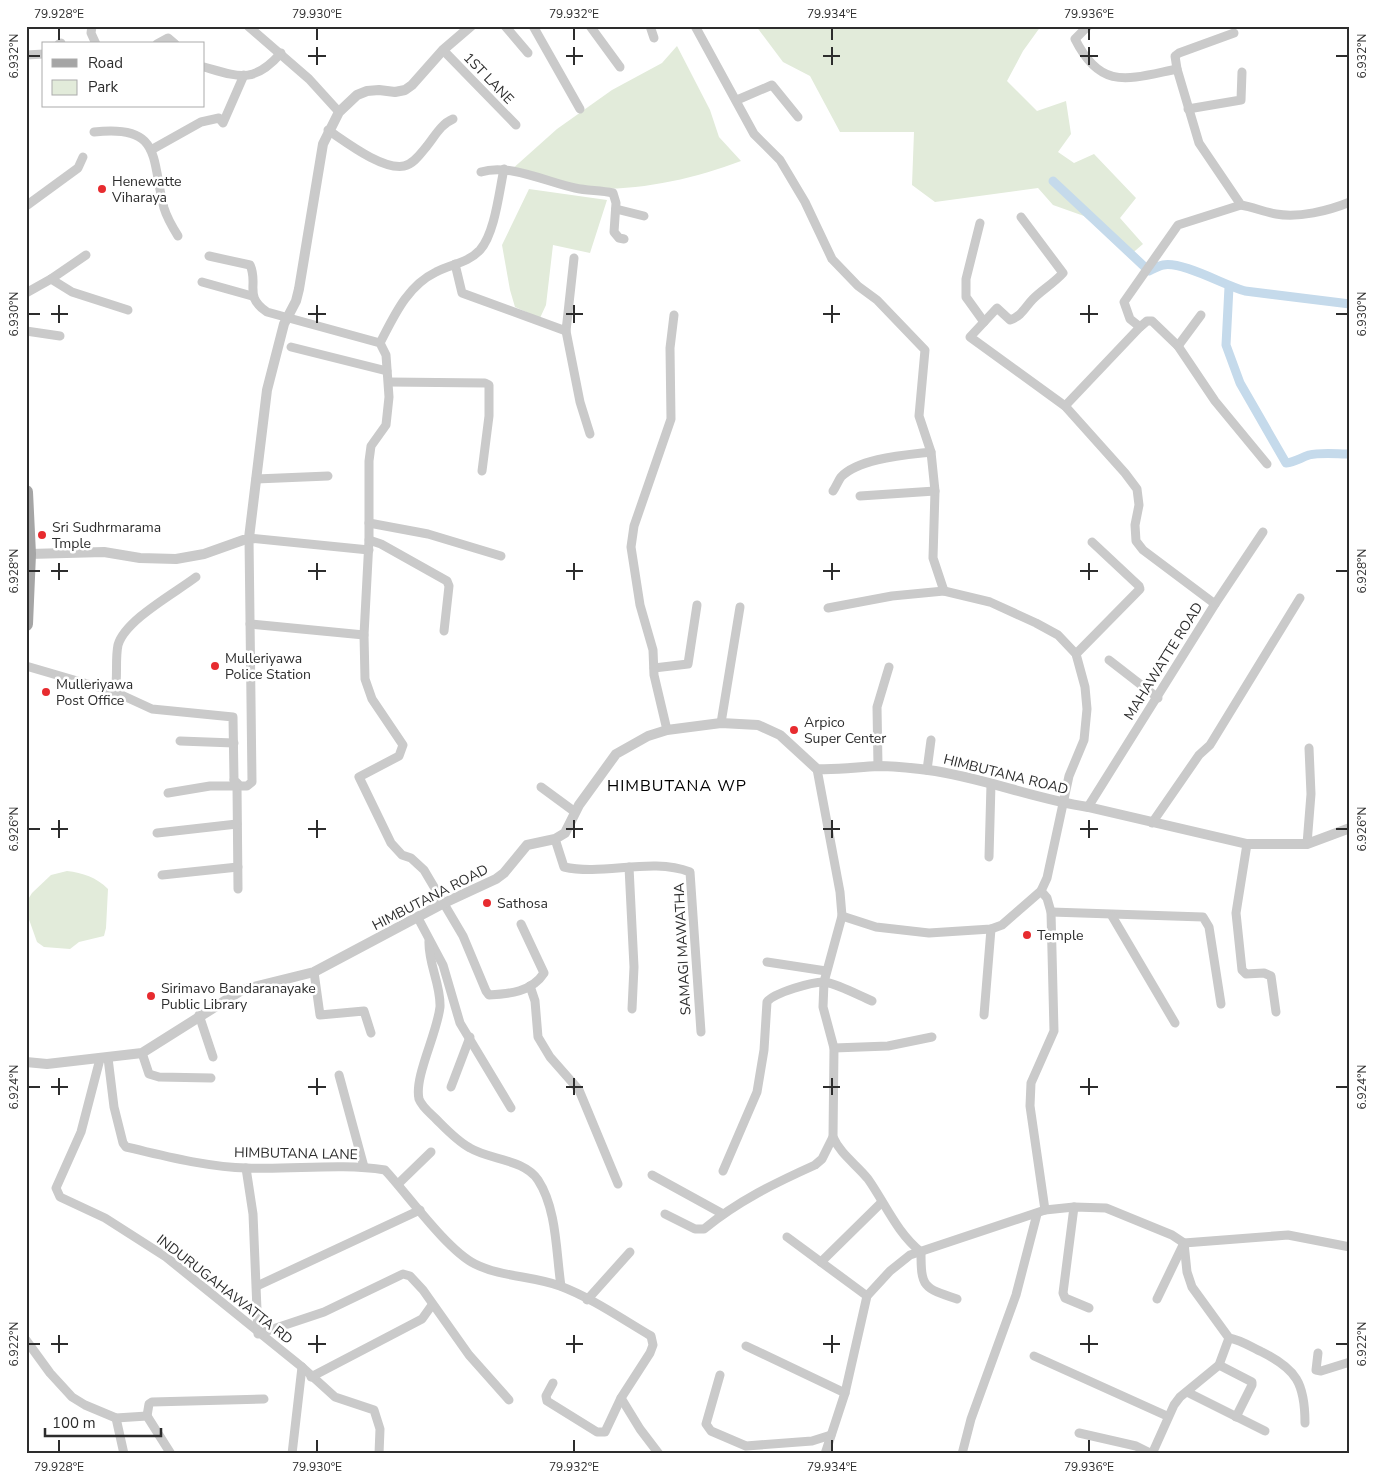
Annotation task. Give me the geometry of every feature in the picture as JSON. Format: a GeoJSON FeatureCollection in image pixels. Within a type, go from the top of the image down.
{"type":"FeatureCollection","features":[{"type":"Feature","properties":{"kind":"main road"},"geometry":{"type":"LineString","coordinates":[[26,492],[28,554],[26,624]]}},
{"type":"Feature","properties":{"kind":"street"},"geometry":{"type":"LineString","coordinates":[[92,26],[91,33],[95,42]]}},
{"type":"Feature","properties":{"kind":"street"},"geometry":{"type":"LineString","coordinates":[[248,26],[281,53],[339,112]]}},
{"type":"Feature","properties":{"kind":"street"},"geometry":{"type":"LineString","coordinates":[[168,793],[235,783],[240,786],[247,786],[252,782],[249,538],[267,390],[287,318],[299,289],[320,160],[328,130],[339,112],[353,98],[367,91],[395,92],[405,90],[412,85],[443,50],[471,26]]}},
{"type":"Feature","properties":{"kind":"street"},"geometry":{"type":"LineString","coordinates":[[505,26],[528,53]]}},
{"type":"Feature","properties":{"kind":"street"},"geometry":{"type":"LineString","coordinates":[[533,26],[580,109]]}},
{"type":"Feature","properties":{"kind":"street"},"geometry":{"type":"LineString","coordinates":[[590,26],[620,67]]}},
{"type":"Feature","properties":{"kind":"street"},"geometry":{"type":"LineString","coordinates":[[650,26],[654,38]]}},
{"type":"Feature","properties":{"kind":"street"},"geometry":{"type":"LineString","coordinates":[[695,26],[754,134],[780,160],[805,202],[832,259],[858,286],[877,300],[925,350],[918,416],[930,452],[934,491],[933,558],[944,591]]}},
{"type":"Feature","properties":{"kind":"street"},"geometry":{"type":"LineString","coordinates":[[1088,26],[1075,39],[1094,69],[1108,75],[1125,78],[1177,69]]}},
{"type":"Feature","properties":{"kind":"street"},"geometry":{"type":"LineString","coordinates":[[1234,33],[1175,56],[1188,109],[1199,143],[1241,204]]}},
{"type":"Feature","properties":{"kind":"street"},"geometry":{"type":"LineString","coordinates":[[161,42],[168,38],[173,42]]}},
{"type":"Feature","properties":{"kind":"street","name":"1ST LANE"},"geometry":{"type":"LineString","coordinates":[[443,50],[516,125]]}},
{"type":"Feature","properties":{"kind":"street"},"geometry":{"type":"LineString","coordinates":[[205,67],[236,76],[244,76],[267,68],[281,53]]}},
{"type":"Feature","properties":{"kind":"street"},"geometry":{"type":"LineString","coordinates":[[26,55],[42,54]]}},
{"type":"Feature","properties":{"kind":"street"},"geometry":{"type":"LineString","coordinates":[[1188,109],[1241,100],[1242,72]]}},
{"type":"Feature","properties":{"kind":"street"},"geometry":{"type":"LineString","coordinates":[[151,150],[201,122],[218,118],[223,123],[244,76]]}},
{"type":"Feature","properties":{"kind":"street"},"geometry":{"type":"LineString","coordinates":[[737,100],[772,85],[798,117]]}},
{"type":"Feature","properties":{"kind":"street"},"geometry":{"type":"LineString","coordinates":[[328,130],[371,157],[390,166],[405,166],[418,158],[441,126],[453,119]]}},
{"type":"Feature","properties":{"kind":"street"},"geometry":{"type":"LineString","coordinates":[[94,132],[116,129],[131,133],[145,141],[155,155],[164,210],[178,236]]}},
{"type":"Feature","properties":{"kind":"street"},"geometry":{"type":"LineString","coordinates":[[26,206],[78,168],[83,157]]}},
{"type":"Feature","properties":{"kind":"street"},"geometry":{"type":"LineString","coordinates":[[481,172],[491,169],[504,169],[564,186],[613,193],[616,195],[614,232],[619,238],[624,239]]}},
{"type":"Feature","properties":{"kind":"street"},"geometry":{"type":"LineString","coordinates":[[380,343],[400,305],[418,283],[434,273],[470,259],[481,249],[490,232],[504,169]]}},
{"type":"Feature","properties":{"kind":"street"},"geometry":{"type":"LineString","coordinates":[[1140,327],[1130,319],[1124,302],[1178,224],[1241,204],[1276,214],[1296,215],[1350,202]]}},
{"type":"Feature","properties":{"kind":"street"},"geometry":{"type":"LineString","coordinates":[[616,209],[644,216]]}},
{"type":"Feature","properties":{"kind":"street"},"geometry":{"type":"LineString","coordinates":[[980,224],[966,279],[966,297],[984,322],[997,308],[1010,320],[1022,313],[1032,300],[1063,273],[1021,217]]}},
{"type":"Feature","properties":{"kind":"street"},"geometry":{"type":"LineString","coordinates":[[26,293],[51,279],[86,254]]}},
{"type":"Feature","properties":{"kind":"street"},"geometry":{"type":"LineString","coordinates":[[209,256],[250,265],[252,296],[259,307],[267,312],[380,343],[386,355],[389,382],[386,424],[371,446],[369,461],[369,545],[364,635],[365,679],[372,699],[403,745],[399,756],[359,777],[391,843],[402,855],[412,858],[424,870],[442,904],[463,936],[486,992],[489,995],[509,994],[530,986],[540,980],[544,974],[521,924]]}},
{"type":"Feature","properties":{"kind":"street"},"geometry":{"type":"LineString","coordinates":[[574,258],[566,331],[580,402],[590,434]]}},
{"type":"Feature","properties":{"kind":"street"},"geometry":{"type":"LineString","coordinates":[[455,264],[462,293],[566,331]]}},
{"type":"Feature","properties":{"kind":"street"},"geometry":{"type":"LineString","coordinates":[[51,279],[72,292],[128,310]]}},
{"type":"Feature","properties":{"kind":"street"},"geometry":{"type":"LineString","coordinates":[[202,282],[252,296]]}},
{"type":"Feature","properties":{"kind":"street"},"geometry":{"type":"LineString","coordinates":[[666,730],[654,668],[653,650],[640,605],[631,547],[634,526],[670,419],[670,348],[674,314]]}},
{"type":"Feature","properties":{"kind":"street"},"geometry":{"type":"LineString","coordinates":[[1178,346],[1201,315]]}},
{"type":"Feature","properties":{"kind":"street"},"geometry":{"type":"LineString","coordinates":[[1065,406],[1140,327],[1147,321],[1152,321],[1178,346],[1215,401],[1267,464]]}},
{"type":"Feature","properties":{"kind":"street","name":"MAHAWATTE ROAD"},"geometry":{"type":"LineString","coordinates":[[984,322],[970,337],[1065,406],[1097,439],[1137,489],[1139,505],[1135,525],[1136,541],[1140,546],[1215,604],[1158,698],[1088,807]]}},
{"type":"Feature","properties":{"kind":"street"},"geometry":{"type":"LineString","coordinates":[[26,331],[60,336]]}},
{"type":"Feature","properties":{"kind":"street"},"geometry":{"type":"LineString","coordinates":[[291,347],[387,371]]}},
{"type":"Feature","properties":{"kind":"street"},"geometry":{"type":"LineString","coordinates":[[389,382],[485,383],[489,385],[489,416],[482,471]]}},
{"type":"Feature","properties":{"kind":"street"},"geometry":{"type":"LineString","coordinates":[[833,491],[841,477],[861,465],[892,456],[930,452]]}},
{"type":"Feature","properties":{"kind":"street"},"geometry":{"type":"LineString","coordinates":[[256,479],[328,476]]}},
{"type":"Feature","properties":{"kind":"street"},"geometry":{"type":"LineString","coordinates":[[860,496],[934,491]]}},
{"type":"Feature","properties":{"kind":"street"},"geometry":{"type":"LineString","coordinates":[[369,523],[428,534],[501,556]]}},
{"type":"Feature","properties":{"kind":"street"},"geometry":{"type":"LineString","coordinates":[[1215,604],[1263,532]]}},
{"type":"Feature","properties":{"kind":"street"},"geometry":{"type":"LineString","coordinates":[[28,554],[104,552],[140,558],[176,559],[204,554],[249,538],[369,545],[382,544],[447,581],[449,586],[444,631]]}},
{"type":"Feature","properties":{"kind":"street"},"geometry":{"type":"LineString","coordinates":[[1076,654],[1140,589],[1092,542]]}},
{"type":"Feature","properties":{"kind":"street"},"geometry":{"type":"LineString","coordinates":[[115,692],[118,676],[118,645],[129,626],[196,577]]}},
{"type":"Feature","properties":{"kind":"street"},"geometry":{"type":"LineString","coordinates":[[828,608],[892,596],[944,591],[990,602],[1058,635],[1076,654],[1085,687],[1087,709],[1084,740],[1069,776],[1047,878],[1042,891],[1002,925],[990,929],[929,932],[876,927],[842,916]]}},
{"type":"Feature","properties":{"kind":"street"},"geometry":{"type":"LineString","coordinates":[[1152,823],[1199,755],[1210,745],[1300,598]]}},
{"type":"Feature","properties":{"kind":"street"},"geometry":{"type":"LineString","coordinates":[[654,668],[688,664],[697,605]]}},
{"type":"Feature","properties":{"kind":"street"},"geometry":{"type":"LineString","coordinates":[[721,723],[740,607]]}},
{"type":"Feature","properties":{"kind":"street"},"geometry":{"type":"LineString","coordinates":[[250,624],[364,635]]}},
{"type":"Feature","properties":{"kind":"street"},"geometry":{"type":"LineString","coordinates":[[1108,660],[1158,698]]}},
{"type":"Feature","properties":{"kind":"street"},"geometry":{"type":"LineString","coordinates":[[26,666],[115,692],[162,711],[233,717],[238,889]]}},
{"type":"Feature","properties":{"kind":"street"},"geometry":{"type":"LineString","coordinates":[[878,766],[877,707],[889,667]]}},
{"type":"Feature","properties":{"kind":"street"},"geometry":{"type":"LineString","coordinates":[[555,839],[565,833],[575,812],[616,754],[648,736],[666,730],[721,723],[758,725],[780,736],[817,769],[840,892],[842,916],[826,971],[823,1006],[834,1048],[833,1137],[838,1149],[867,1178],[910,1243],[921,1252]]}},
{"type":"Feature","properties":{"kind":"street"},"geometry":{"type":"LineString","coordinates":[[927,770],[931,740]]}},
{"type":"Feature","properties":{"kind":"street"},"geometry":{"type":"LineString","coordinates":[[180,741],[234,743]]}},
{"type":"Feature","properties":{"kind":"street"},"geometry":{"type":"LineString","coordinates":[[1307,844],[1311,794],[1309,748]]}},
{"type":"Feature","properties":{"kind":"street","name":"HIMBUTANA ROAD"},"geometry":{"type":"LineString","coordinates":[[817,769],[835,770],[878,766],[927,770],[968,777],[1062,803],[1088,807],[1247,844],[1307,844],[1350,828]]}},
{"type":"Feature","properties":{"kind":"street"},"geometry":{"type":"LineString","coordinates":[[989,857],[990,784]]}},
{"type":"Feature","properties":{"kind":"street"},"geometry":{"type":"LineString","coordinates":[[542,788],[575,812]]}},
{"type":"Feature","properties":{"kind":"street"},"geometry":{"type":"LineString","coordinates":[[157,833],[237,824]]}},
{"type":"Feature","properties":{"kind":"street","name":"HIMBUTANA ROAD"},"geometry":{"type":"LineString","coordinates":[[26,1062],[47,1064],[104,1059],[142,1053],[242,990],[314,972],[442,904],[496,880],[527,845],[555,839]]}},
{"type":"Feature","properties":{"kind":"street","name":"SAMAGI MAWATHA"},"geometry":{"type":"LineString","coordinates":[[555,839],[564,867],[578,870],[630,867],[680,868],[690,872],[692,876],[701,1032]]}},
{"type":"Feature","properties":{"kind":"street"},"geometry":{"type":"LineString","coordinates":[[1247,844],[1236,913],[1242,970],[1246,974],[1264,973],[1271,976],[1276,1012]]}},
{"type":"Feature","properties":{"kind":"street"},"geometry":{"type":"LineString","coordinates":[[162,876],[238,867]]}},
{"type":"Feature","properties":{"kind":"street"},"geometry":{"type":"LineString","coordinates":[[630,867],[634,967],[632,1009]]}},
{"type":"Feature","properties":{"kind":"street"},"geometry":{"type":"LineString","coordinates":[[962,1454],[972,1419],[1016,1295],[1041,1212],[1030,1106],[1031,1083],[1054,1031],[1051,912],[1047,898],[1042,891]]}},
{"type":"Feature","properties":{"kind":"street"},"geometry":{"type":"LineString","coordinates":[[1051,912],[1112,916],[1203,917],[1209,927],[1221,1004]]}},
{"type":"Feature","properties":{"kind":"street"},"geometry":{"type":"LineString","coordinates":[[1112,916],[1175,1023]]}},
{"type":"Feature","properties":{"kind":"street"},"geometry":{"type":"LineString","coordinates":[[418,918],[443,965],[460,1023],[511,1108]]}},
{"type":"Feature","properties":{"kind":"street"},"geometry":{"type":"LineString","coordinates":[[984,1015],[990,929]]}},
{"type":"Feature","properties":{"kind":"street"},"geometry":{"type":"LineString","coordinates":[[429,941],[428,956],[439,992],[440,1006],[435,1034],[418,1084],[420,1100],[424,1108],[457,1140],[472,1149],[528,1170],[537,1178],[544,1191],[553,1224],[561,1286]]}},
{"type":"Feature","properties":{"kind":"street"},"geometry":{"type":"LineString","coordinates":[[767,962],[826,971]]}},
{"type":"Feature","properties":{"kind":"street"},"geometry":{"type":"LineString","coordinates":[[314,972],[320,1016],[364,1010],[371,1033]]}},
{"type":"Feature","properties":{"kind":"street"},"geometry":{"type":"LineString","coordinates":[[723,1171],[757,1092],[764,1050],[767,1002],[770,997],[778,993],[824,982],[872,1001]]}},
{"type":"Feature","properties":{"kind":"street"},"geometry":{"type":"LineString","coordinates":[[530,986],[534,1001],[538,1037],[550,1057],[579,1090],[618,1184]]}},
{"type":"Feature","properties":{"kind":"street"},"geometry":{"type":"LineString","coordinates":[[199,1016],[213,1057]]}},
{"type":"Feature","properties":{"kind":"street"},"geometry":{"type":"LineString","coordinates":[[451,1086],[470,1037]]}},
{"type":"Feature","properties":{"kind":"street"},"geometry":{"type":"LineString","coordinates":[[834,1048],[888,1046],[932,1037]]}},
{"type":"Feature","properties":{"kind":"street"},"geometry":{"type":"LineString","coordinates":[[142,1053],[149,1074],[159,1077],[210,1078]]}},
{"type":"Feature","properties":{"kind":"street","name":"HIMBUTANA LANE"},"geometry":{"type":"LineString","coordinates":[[104,1059],[123,1143],[126,1147],[183,1160],[246,1168],[364,1167],[385,1170],[460,1253],[474,1264],[496,1272],[561,1286],[651,1336],[653,1341],[650,1352],[621,1398]]}},
{"type":"Feature","properties":{"kind":"street","name":"INDURUGAHAWATTA RD"},"geometry":{"type":"LineString","coordinates":[[104,1059],[81,1132],[56,1188],[60,1196],[105,1218],[166,1257],[258,1334],[302,1367],[310,1377],[335,1397],[374,1410],[380,1429],[379,1454]]}},
{"type":"Feature","properties":{"kind":"street"},"geometry":{"type":"LineString","coordinates":[[339,1076],[364,1167]]}},
{"type":"Feature","properties":{"kind":"street"},"geometry":{"type":"LineString","coordinates":[[665,1214],[695,1229],[704,1229],[723,1214],[764,1188],[815,1165],[822,1159],[833,1137]]}},
{"type":"Feature","properties":{"kind":"street"},"geometry":{"type":"LineString","coordinates":[[398,1184],[430,1152]]}},
{"type":"Feature","properties":{"kind":"street"},"geometry":{"type":"LineString","coordinates":[[246,1168],[252,1214],[258,1334],[324,1312],[404,1274],[410,1276],[423,1290],[469,1355],[509,1400]]}},
{"type":"Feature","properties":{"kind":"street"},"geometry":{"type":"LineString","coordinates":[[652,1175],[723,1214]]}},
{"type":"Feature","properties":{"kind":"street"},"geometry":{"type":"LineString","coordinates":[[821,1262],[882,1202]]}},
{"type":"Feature","properties":{"kind":"street"},"geometry":{"type":"LineString","coordinates":[[1074,1207],[1063,1293],[1065,1298],[1089,1308]]}},
{"type":"Feature","properties":{"kind":"street"},"geometry":{"type":"LineString","coordinates":[[825,1454],[845,1392],[867,1296],[890,1271],[910,1255],[1041,1212],[1074,1207],[1106,1208],[1172,1234],[1184,1243],[1288,1235],[1350,1247]]}},
{"type":"Feature","properties":{"kind":"street"},"geometry":{"type":"LineString","coordinates":[[257,1286],[420,1210]]}},
{"type":"Feature","properties":{"kind":"street"},"geometry":{"type":"LineString","coordinates":[[787,1237],[867,1296]]}},
{"type":"Feature","properties":{"kind":"street"},"geometry":{"type":"LineString","coordinates":[[1157,1298],[1184,1243]]}},
{"type":"Feature","properties":{"kind":"street"},"geometry":{"type":"LineString","coordinates":[[1184,1243],[1187,1272],[1192,1287],[1229,1338],[1284,1363],[1292,1371],[1299,1382],[1304,1423]]}},
{"type":"Feature","properties":{"kind":"street"},"geometry":{"type":"LineString","coordinates":[[587,1300],[630,1252]]}},
{"type":"Feature","properties":{"kind":"street"},"geometry":{"type":"LineString","coordinates":[[921,1252],[921,1278],[925,1285],[931,1290],[957,1298]]}},
{"type":"Feature","properties":{"kind":"street"},"geometry":{"type":"LineString","coordinates":[[310,1377],[422,1319],[432,1305]]}},
{"type":"Feature","properties":{"kind":"street"},"geometry":{"type":"LineString","coordinates":[[1079,1433],[1136,1446],[1152,1454],[1167,1416],[1177,1401],[1219,1365],[1229,1338]]}},
{"type":"Feature","properties":{"kind":"street"},"geometry":{"type":"LineString","coordinates":[[26,1340],[50,1373],[72,1396],[85,1405],[116,1418],[147,1416]]}},
{"type":"Feature","properties":{"kind":"street"},"geometry":{"type":"LineString","coordinates":[[746,1346],[845,1392]]}},
{"type":"Feature","properties":{"kind":"street"},"geometry":{"type":"LineString","coordinates":[[1318,1353],[1316,1370],[1321,1371],[1350,1362]]}},
{"type":"Feature","properties":{"kind":"street"},"geometry":{"type":"LineString","coordinates":[[1034,1356],[1167,1416]]}},
{"type":"Feature","properties":{"kind":"street"},"geometry":{"type":"LineString","coordinates":[[1219,1365],[1252,1382],[1236,1417]]}},
{"type":"Feature","properties":{"kind":"street"},"geometry":{"type":"LineString","coordinates":[[292,1454],[302,1367]]}},
{"type":"Feature","properties":{"kind":"street"},"geometry":{"type":"LineString","coordinates":[[720,1375],[706,1424],[711,1431],[749,1450],[812,1441],[831,1435]]}},
{"type":"Feature","properties":{"kind":"street"},"geometry":{"type":"LineString","coordinates":[[553,1383],[546,1396],[547,1401],[602,1434],[608,1429],[621,1398]]}},
{"type":"Feature","properties":{"kind":"street"},"geometry":{"type":"LineString","coordinates":[[1187,1392],[1265,1431]]}},
{"type":"Feature","properties":{"kind":"street"},"geometry":{"type":"LineString","coordinates":[[621,1398],[658,1454]]}},
{"type":"Feature","properties":{"kind":"street"},"geometry":{"type":"LineString","coordinates":[[171,1454],[147,1416],[149,1404],[152,1402],[264,1399]]}},
{"type":"Feature","properties":{"kind":"street"},"geometry":{"type":"LineString","coordinates":[[116,1418],[124,1454]]}},
{"type":"Feature","properties":{"kind":"green space"},"geometry":{"type":"Polygon","coordinates":[[[756,26],[1041,26],[1023,51],[1007,81],[1037,111],[1066,101],[1071,134],[1058,152],[1074,163],[1094,154],[1136,198],[1120,218],[1143,244],[1129,256],[1084,216],[1053,205],[1038,188],[935,202],[912,185],[914,132],[840,132],[810,76],[783,62],[756,26]]]}},
{"type":"Feature","properties":{"kind":"green space"},"geometry":{"type":"Polygon","coordinates":[[[677,46],[710,110],[719,137],[741,161],[676,180],[609,189],[558,186],[510,171],[557,129],[612,90],[662,63],[677,46]]]}},
{"type":"Feature","properties":{"kind":"green space"},"geometry":{"type":"Polygon","coordinates":[[[529,189],[607,200],[590,253],[553,245],[546,305],[540,318],[515,307],[502,245],[529,189]]]}},
{"type":"Feature","properties":{"kind":"green space"},"geometry":{"type":"Polygon","coordinates":[[[67,871],[89,876],[99,881],[108,889],[104,936],[79,942],[70,949],[44,947],[37,942],[26,911],[27,901],[32,893],[51,875],[67,871]]]}},
{"type":"Feature","properties":{"kind":"waterway"},"geometry":{"type":"LineString","coordinates":[[1053,181],[1149,271],[1161,265],[1171,265],[1192,270],[1245,291],[1350,304]]}},
{"type":"Feature","properties":{"kind":"waterway"},"geometry":{"type":"LineString","coordinates":[[1229,287],[1226,345],[1240,383],[1286,463],[1314,454],[1350,454]]}},
{"type":"Feature","properties":{"kind":"place","name":"Henewatte Viharaya"},"geometry":{"type":"Point","coordinates":[102,189]}},
{"type":"Feature","properties":{"kind":"place","name":"Sri Sudhrmarama Tmple"},"geometry":{"type":"Point","coordinates":[42,535]}},
{"type":"Feature","properties":{"kind":"place","name":"Mulleriyawa Police Station"},"geometry":{"type":"Point","coordinates":[215,666]}},
{"type":"Feature","properties":{"kind":"place","name":"Mulleriyawa Post Office"},"geometry":{"type":"Point","coordinates":[46,692]}},
{"type":"Feature","properties":{"kind":"place","name":"Arpico Super Center"},"geometry":{"type":"Point","coordinates":[794,730]}},
{"type":"Feature","properties":{"kind":"place","name":"Sathosa"},"geometry":{"type":"Point","coordinates":[487,903]}},
{"type":"Feature","properties":{"kind":"place","name":"Temple"},"geometry":{"type":"Point","coordinates":[1027,935]}},
{"type":"Feature","properties":{"kind":"place","name":"Sirimavo Bandaranayake Public Library"},"geometry":{"type":"Point","coordinates":[151,996]}},
{"type":"Feature","properties":{"kind":"district","name":"HIMBUTANA WP"},"geometry":{"type":"Point","coordinates":[677,785]}}]}
